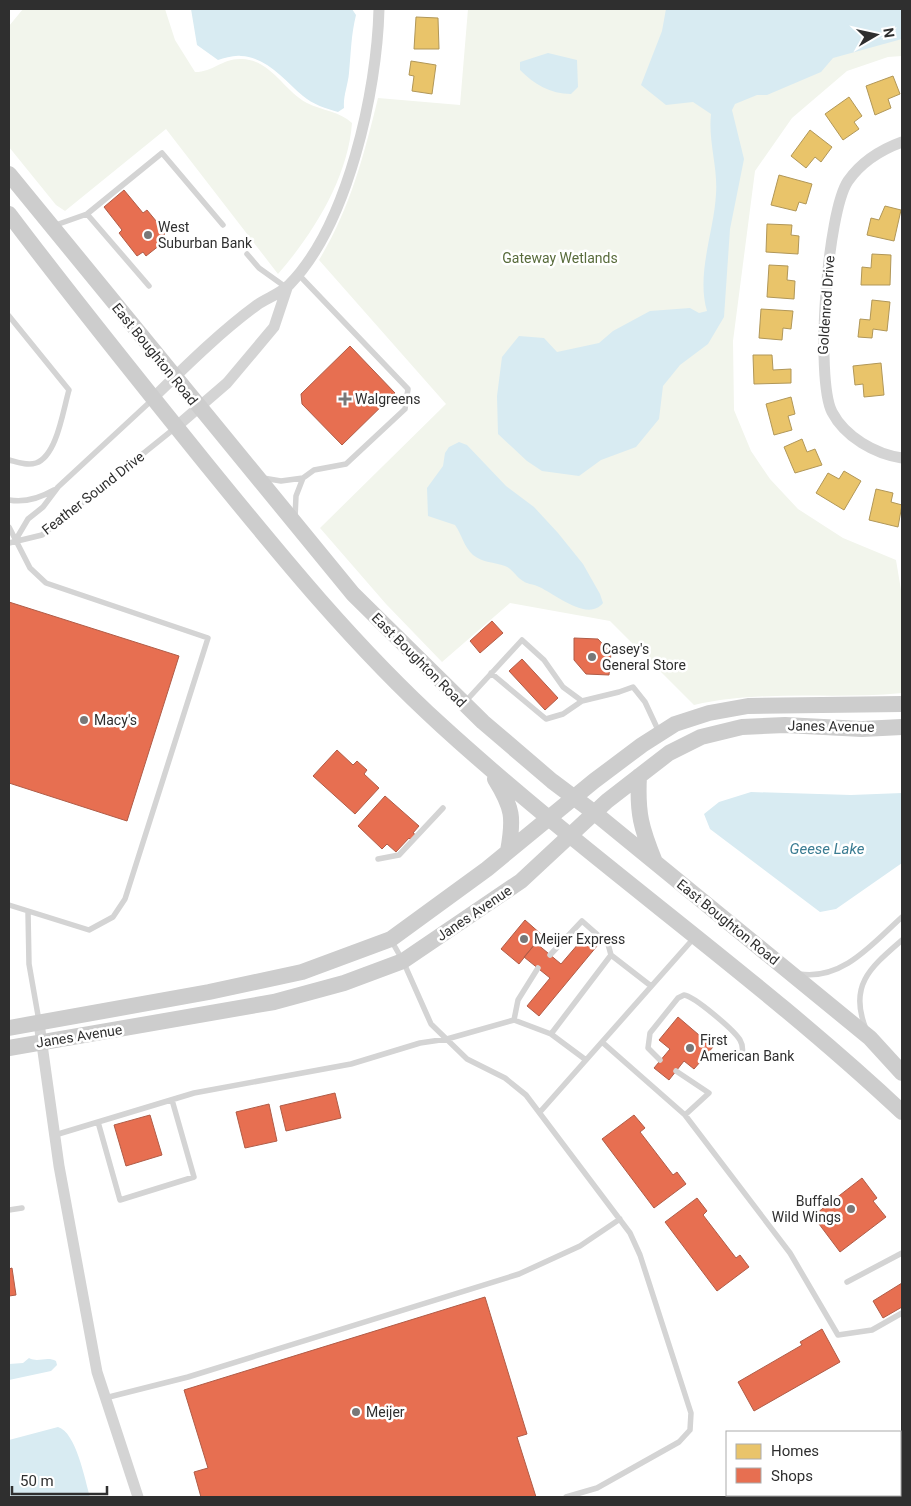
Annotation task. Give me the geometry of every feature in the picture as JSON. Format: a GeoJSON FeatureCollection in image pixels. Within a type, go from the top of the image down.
{"type":"FeatureCollection","features":[{"type":"Feature","properties":{"kind":"main road","name":"East Boughton Road"},"geometry":{"type":"LineString","coordinates":[[9,174],[198,408],[353,594],[463,703],[545,775],[575,797],[792,972],[870,1038],[902,1073]]}},
{"type":"Feature","properties":{"kind":"main road"},"geometry":{"type":"LineString","coordinates":[[9,214],[152,399],[328,610],[390,677],[548,818],[846,1059],[902,1112]]}},
{"type":"Feature","properties":{"kind":"main road","name":"Janes Avenue"},"geometry":{"type":"LineString","coordinates":[[9,1028],[209,992],[302,972],[391,939],[436,908],[642,744],[684,721],[709,713],[748,706],[902,704]]}},
{"type":"Feature","properties":{"kind":"main road","name":"Janes Avenue"},"geometry":{"type":"LineString","coordinates":[[9,1048],[274,1002],[344,984],[403,961],[521,881],[608,801],[639,776],[669,753],[701,737],[742,727],[785,725],[862,729],[902,727]]}},
{"type":"Feature","properties":{"kind":"main road"},"geometry":{"type":"LineString","coordinates":[[486,764],[508,801],[512,813],[513,826],[508,851]]}},
{"type":"Feature","properties":{"kind":"main road"},"geometry":{"type":"LineString","coordinates":[[639,776],[638,809],[642,829],[656,864]]}},
{"type":"Feature","properties":{"kind":"street","name":"Feather Sound Drive"},"geometry":{"type":"LineString","coordinates":[[152,399],[258,304],[287,288],[299,275],[332,220],[354,161],[368,102],[379,9]]}},
{"type":"Feature","properties":{"kind":"street","name":"Goldenrod Drive"},"geometry":{"type":"LineString","coordinates":[[902,142],[880,150],[862,164],[848,181],[840,195],[831,236],[822,359],[824,386],[832,412],[847,430],[868,448],[902,458]]}},
{"type":"Feature","properties":{"kind":"street","name":"Feather Sound Drive"},"geometry":{"type":"LineString","coordinates":[[176,427],[227,383],[274,327],[287,288]]}},
{"type":"Feature","properties":{"kind":"street"},"geometry":{"type":"LineString","coordinates":[[40,1023],[55,1136],[97,1372],[138,1497]]}},
{"type":"Feature","properties":{"kind":"lane"},"geometry":{"type":"LineString","coordinates":[[51,226],[87,214],[162,153],[223,225]]}},
{"type":"Feature","properties":{"kind":"lane"},"geometry":{"type":"LineString","coordinates":[[87,214],[149,286]]}},
{"type":"Feature","properties":{"kind":"lane"},"geometry":{"type":"LineString","coordinates":[[246,254],[259,268],[287,288]]}},
{"type":"Feature","properties":{"kind":"lane"},"geometry":{"type":"LineString","coordinates":[[257,477],[281,481],[303,478],[314,470],[346,464],[405,409],[408,389],[299,275]]}},
{"type":"Feature","properties":{"kind":"lane"},"geometry":{"type":"LineString","coordinates":[[9,316],[69,390],[50,453],[36,463],[28,464],[9,460]]}},
{"type":"Feature","properties":{"kind":"lane","name":"Feather Sound Drive"},"geometry":{"type":"LineString","coordinates":[[12,542],[28,519],[43,507],[58,487],[152,399]]}},
{"type":"Feature","properties":{"kind":"lane","name":"Feather Sound Drive"},"geometry":{"type":"LineString","coordinates":[[12,542],[42,535],[176,427]]}},
{"type":"Feature","properties":{"kind":"lane"},"geometry":{"type":"LineString","coordinates":[[295,523],[296,496],[303,478]]}},
{"type":"Feature","properties":{"kind":"lane"},"geometry":{"type":"LineString","coordinates":[[9,500],[28,501],[44,496],[58,487]]}},
{"type":"Feature","properties":{"kind":"lane"},"geometry":{"type":"LineString","coordinates":[[9,527],[12,542],[30,568],[46,584],[208,638],[125,899],[113,917],[89,930],[9,905]]}},
{"type":"Feature","properties":{"kind":"lane"},"geometry":{"type":"LineString","coordinates":[[463,703],[522,640],[544,660],[563,687],[582,701]]}},
{"type":"Feature","properties":{"kind":"lane"},"geometry":{"type":"LineString","coordinates":[[491,673],[546,719],[562,714],[582,701],[633,687],[645,702],[660,734]]}},
{"type":"Feature","properties":{"kind":"lane"},"geometry":{"type":"LineString","coordinates":[[378,859],[399,855],[443,808]]}},
{"type":"Feature","properties":{"kind":"lane"},"geometry":{"type":"LineString","coordinates":[[28,912],[29,964],[40,1023]]}},
{"type":"Feature","properties":{"kind":"lane"},"geometry":{"type":"LineString","coordinates":[[792,972],[806,975],[845,966],[902,917]]}},
{"type":"Feature","properties":{"kind":"lane"},"geometry":{"type":"LineString","coordinates":[[550,955],[582,921],[608,944],[611,956],[651,986]]}},
{"type":"Feature","properties":{"kind":"lane"},"geometry":{"type":"LineString","coordinates":[[540,1112],[695,937]]}},
{"type":"Feature","properties":{"kind":"lane"},"geometry":{"type":"LineString","coordinates":[[391,939],[432,1024],[467,1059],[505,1078],[526,1094],[630,1233],[640,1255],[692,1422],[685,1437],[679,1442],[597,1488],[566,1497]]}},
{"type":"Feature","properties":{"kind":"lane"},"geometry":{"type":"LineString","coordinates":[[870,1038],[861,1017],[859,1002],[861,984],[873,966],[902,940]]}},
{"type":"Feature","properties":{"kind":"lane"},"geometry":{"type":"LineString","coordinates":[[551,1034],[611,956]]}},
{"type":"Feature","properties":{"kind":"lane"},"geometry":{"type":"LineString","coordinates":[[514,1020],[518,1000],[538,968]]}},
{"type":"Feature","properties":{"kind":"lane"},"geometry":{"type":"LineString","coordinates":[[660,1060],[648,1048],[648,1038],[678,998],[684,995],[694,998],[738,1037],[743,1045],[742,1055]]}},
{"type":"Feature","properties":{"kind":"lane"},"geometry":{"type":"LineString","coordinates":[[55,1136],[194,1093],[351,1064],[420,1043],[447,1039],[514,1020],[551,1034],[586,1060]]}},
{"type":"Feature","properties":{"kind":"lane"},"geometry":{"type":"LineString","coordinates":[[602,1042],[686,1115],[790,1252],[838,1335],[872,1330],[902,1313]]}},
{"type":"Feature","properties":{"kind":"lane"},"geometry":{"type":"LineString","coordinates":[[676,1071],[709,1093],[686,1115]]}},
{"type":"Feature","properties":{"kind":"lane"},"geometry":{"type":"LineString","coordinates":[[98,1122],[120,1200],[194,1177],[172,1100]]}},
{"type":"Feature","properties":{"kind":"lane"},"geometry":{"type":"LineString","coordinates":[[9,1210],[22,1208]]}},
{"type":"Feature","properties":{"kind":"lane"},"geometry":{"type":"LineString","coordinates":[[105,1398],[188,1377],[519,1274],[580,1246],[620,1219]]}},
{"type":"Feature","properties":{"kind":"lane"},"geometry":{"type":"LineString","coordinates":[[847,1282],[902,1253]]}},
{"type":"Feature","properties":{"kind":"green space"},"geometry":{"type":"Polygon","coordinates":[[[23,9],[165,9],[175,40],[195,72],[208,70],[235,59],[252,61],[269,70],[307,103],[336,114],[352,123],[344,164],[327,204],[304,241],[278,274],[166,129],[65,211],[56,205],[9,147],[9,26],[23,9]]]}},
{"type":"Feature","properties":{"kind":"green space","name":"Gateway Wetlands"},"geometry":{"type":"Polygon","coordinates":[[[468,9],[902,9],[902,56],[888,57],[847,71],[792,118],[755,171],[733,341],[734,410],[751,451],[770,479],[798,509],[843,538],[896,560],[902,596],[902,693],[850,696],[746,697],[694,705],[610,621],[510,603],[442,662],[386,604],[320,528],[446,404],[319,260],[348,201],[378,98],[460,105],[468,9]]]}},
{"type":"Feature","properties":{"kind":"water"},"geometry":{"type":"Polygon","coordinates":[[[191,9],[352,9],[356,15],[344,108],[338,112],[324,108],[311,101],[275,70],[259,60],[238,56],[218,60],[197,45],[191,9]]]}},
{"type":"Feature","properties":{"kind":"water"},"geometry":{"type":"Polygon","coordinates":[[[666,9],[902,9],[902,39],[833,58],[821,72],[767,95],[757,95],[735,104],[732,110],[744,159],[730,229],[724,317],[708,344],[680,365],[663,386],[659,419],[636,447],[601,460],[579,476],[542,471],[527,461],[498,434],[497,396],[502,357],[519,336],[544,338],[557,352],[599,343],[613,331],[650,311],[690,308],[699,313],[707,311],[704,297],[704,268],[716,194],[716,174],[710,124],[711,114],[693,102],[666,105],[641,85],[662,31],[666,9]]]}},
{"type":"Feature","properties":{"kind":"water"},"geometry":{"type":"Polygon","coordinates":[[[548,53],[577,60],[578,87],[571,94],[549,90],[531,80],[520,70],[520,62],[548,53]]]}},
{"type":"Feature","properties":{"kind":"water"},"geometry":{"type":"Polygon","coordinates":[[[459,442],[467,445],[506,486],[534,507],[558,533],[583,564],[603,603],[596,608],[588,610],[579,608],[544,589],[525,582],[508,567],[485,561],[473,555],[467,548],[455,525],[428,516],[427,488],[443,466],[445,453],[449,447],[459,442]]]}},
{"type":"Feature","properties":{"kind":"water","name":"Geese Lake"},"geometry":{"type":"Polygon","coordinates":[[[751,792],[851,795],[902,793],[902,863],[836,909],[820,912],[710,829],[704,814],[719,802],[751,792]]]}},
{"type":"Feature","properties":{"kind":"water"},"geometry":{"type":"Polygon","coordinates":[[[29,1358],[53,1360],[56,1361],[57,1365],[51,1371],[9,1380],[9,1364],[23,1363],[29,1358]]]}},
{"type":"Feature","properties":{"kind":"water"},"geometry":{"type":"Polygon","coordinates":[[[58,1427],[70,1438],[75,1447],[90,1497],[9,1497],[9,1440],[58,1427]]]}},
{"type":"Feature","properties":{"kind":"building: Homes"},"geometry":{"type":"Polygon","coordinates":[[[416,17],[438,18],[439,49],[414,49],[416,17]]]}},
{"type":"Feature","properties":{"kind":"building: Homes"},"geometry":{"type":"Polygon","coordinates":[[[411,61],[436,65],[432,94],[412,91],[414,76],[409,75],[411,61]]]}},
{"type":"Feature","properties":{"kind":"building: Homes"},"geometry":{"type":"Polygon","coordinates":[[[893,76],[900,94],[888,99],[891,108],[875,115],[866,86],[893,76]]]}},
{"type":"Feature","properties":{"kind":"building: Homes"},"geometry":{"type":"Polygon","coordinates":[[[849,97],[862,116],[854,122],[859,129],[843,140],[825,114],[849,97]]]}},
{"type":"Feature","properties":{"kind":"building: Homes"},"geometry":{"type":"Polygon","coordinates":[[[810,130],[832,147],[821,162],[815,157],[806,168],[791,156],[810,130]]]}},
{"type":"Feature","properties":{"kind":"building: Homes"},"geometry":{"type":"Polygon","coordinates":[[[779,175],[812,184],[806,204],[799,202],[796,211],[771,205],[779,175]]]}},
{"type":"Feature","properties":{"kind":"building: Homes"},"geometry":{"type":"Polygon","coordinates":[[[885,206],[901,210],[894,241],[867,235],[871,218],[879,220],[885,206]]]}},
{"type":"Feature","properties":{"kind":"building: Homes"},"geometry":{"type":"Polygon","coordinates":[[[767,224],[792,225],[791,235],[799,236],[798,254],[766,252],[767,224]]]}},
{"type":"Feature","properties":{"kind":"building: Homes"},"geometry":{"type":"Polygon","coordinates":[[[872,254],[891,255],[890,285],[861,285],[862,267],[871,268],[872,254]]]}},
{"type":"Feature","properties":{"kind":"building: Homes"},"geometry":{"type":"Polygon","coordinates":[[[769,265],[788,266],[787,280],[795,281],[794,299],[767,297],[769,265]]]}},
{"type":"Feature","properties":{"kind":"building: Homes"},"geometry":{"type":"Polygon","coordinates":[[[872,300],[890,302],[887,331],[873,329],[872,338],[858,337],[860,319],[870,320],[872,300]]]}},
{"type":"Feature","properties":{"kind":"building: Homes"},"geometry":{"type":"Polygon","coordinates":[[[761,309],[793,311],[791,329],[783,328],[782,340],[759,338],[761,309]]]}},
{"type":"Feature","properties":{"kind":"building: Homes"},"geometry":{"type":"Polygon","coordinates":[[[753,355],[772,355],[773,370],[791,369],[791,383],[754,384],[753,355]]]}},
{"type":"Feature","properties":{"kind":"building: Homes"},"geometry":{"type":"Polygon","coordinates":[[[881,363],[884,395],[864,397],[863,384],[855,385],[853,366],[881,363]]]}},
{"type":"Feature","properties":{"kind":"building: Homes"},"geometry":{"type":"Polygon","coordinates":[[[791,397],[795,414],[788,416],[792,430],[774,435],[766,404],[791,397]]]}},
{"type":"Feature","properties":{"kind":"building: Homes"},"geometry":{"type":"Polygon","coordinates":[[[802,439],[807,452],[815,449],[822,465],[795,473],[784,447],[802,439]]]}},
{"type":"Feature","properties":{"kind":"building: Homes"},"geometry":{"type":"Polygon","coordinates":[[[844,471],[861,481],[844,510],[816,493],[828,473],[839,479],[844,471]]]}},
{"type":"Feature","properties":{"kind":"building: Homes"},"geometry":{"type":"Polygon","coordinates":[[[876,489],[893,493],[891,502],[902,505],[898,527],[869,520],[876,489]]]}},
{"type":"Feature","properties":{"kind":"building: Shops"},"geometry":{"type":"Polygon","coordinates":[[[124,190],[143,213],[147,210],[166,233],[161,237],[165,241],[146,256],[143,252],[137,256],[119,233],[122,230],[104,207],[124,190]]]}},
{"type":"Feature","properties":{"kind":"building: Shops","name":"Walgreens"},"geometry":{"type":"Polygon","coordinates":[[[350,346],[395,393],[342,445],[302,404],[301,394],[350,346]]]}},
{"type":"Feature","properties":{"kind":"building: Shops","name":"Macy's"},"geometry":{"type":"Polygon","coordinates":[[[9,602],[179,656],[127,821],[9,783],[9,602]]]}},
{"type":"Feature","properties":{"kind":"building: Shops"},"geometry":{"type":"Polygon","coordinates":[[[492,621],[503,633],[480,653],[470,641],[492,621]]]}},
{"type":"Feature","properties":{"kind":"building: Shops","name":"Casey's General Store"},"geometry":{"type":"Polygon","coordinates":[[[574,638],[598,639],[611,653],[609,675],[586,674],[574,660],[574,638]]]}},
{"type":"Feature","properties":{"kind":"building: Shops"},"geometry":{"type":"Polygon","coordinates":[[[522,659],[558,698],[545,710],[509,671],[522,659]]]}},
{"type":"Feature","properties":{"kind":"building: Shops"},"geometry":{"type":"Polygon","coordinates":[[[337,750],[353,765],[357,761],[367,770],[364,774],[379,788],[355,814],[313,776],[337,750]]]}},
{"type":"Feature","properties":{"kind":"building: Shops"},"geometry":{"type":"Polygon","coordinates":[[[385,796],[419,826],[413,833],[416,835],[411,840],[409,838],[396,852],[387,844],[382,849],[358,826],[385,796]]]}},
{"type":"Feature","properties":{"kind":"building: Shops","name":"Meijer Express"},"geometry":{"type":"Polygon","coordinates":[[[525,920],[542,935],[519,964],[501,949],[525,920]]]}},
{"type":"Feature","properties":{"kind":"building: Shops"},"geometry":{"type":"Polygon","coordinates":[[[585,936],[597,946],[539,1016],[527,1006],[550,978],[524,957],[536,943],[561,964],[585,936]]]}},
{"type":"Feature","properties":{"kind":"building: Shops","name":"First American Bank"},"geometry":{"type":"Polygon","coordinates":[[[678,1017],[713,1047],[694,1069],[684,1061],[669,1080],[654,1068],[670,1049],[659,1040],[678,1017]]]}},
{"type":"Feature","properties":{"kind":"building: Shops"},"geometry":{"type":"Polygon","coordinates":[[[335,1093],[341,1118],[286,1131],[280,1106],[335,1093]]]}},
{"type":"Feature","properties":{"kind":"building: Shops"},"geometry":{"type":"Polygon","coordinates":[[[269,1104],[277,1141],[245,1148],[236,1112],[269,1104]]]}},
{"type":"Feature","properties":{"kind":"building: Shops"},"geometry":{"type":"Polygon","coordinates":[[[150,1115],[162,1155],[126,1166],[114,1125],[150,1115]]]}},
{"type":"Feature","properties":{"kind":"building: Shops"},"geometry":{"type":"Polygon","coordinates":[[[634,1115],[645,1128],[640,1132],[673,1175],[677,1172],[686,1184],[654,1208],[602,1139],[634,1115]]]}},
{"type":"Feature","properties":{"kind":"building: Shops","name":"Buffalo Wild Wings"},"geometry":{"type":"Polygon","coordinates":[[[862,1178],[877,1198],[873,1201],[886,1217],[840,1252],[813,1216],[862,1178]]]}},
{"type":"Feature","properties":{"kind":"building: Shops"},"geometry":{"type":"Polygon","coordinates":[[[697,1198],[707,1211],[703,1215],[736,1258],[740,1255],[749,1267],[717,1291],[665,1222],[697,1198]]]}},
{"type":"Feature","properties":{"kind":"building: Shops"},"geometry":{"type":"Polygon","coordinates":[[[12,1268],[16,1295],[9,1296],[9,1269],[12,1268]]]}},
{"type":"Feature","properties":{"kind":"building: Shops"},"geometry":{"type":"Polygon","coordinates":[[[902,1283],[902,1307],[883,1318],[873,1301],[902,1283]]]}},
{"type":"Feature","properties":{"kind":"building: Shops","name":"Meijer"},"geometry":{"type":"Polygon","coordinates":[[[485,1297],[527,1434],[517,1437],[536,1497],[201,1497],[194,1472],[208,1468],[184,1390],[485,1297]]]}},
{"type":"Feature","properties":{"kind":"building: Shops"},"geometry":{"type":"Polygon","coordinates":[[[822,1329],[840,1362],[754,1411],[738,1382],[802,1345],[800,1342],[822,1329]]]}},
{"type":"Feature","properties":{"kind":"place","name":"West Suburban Bank"},"geometry":{"type":"Point","coordinates":[148,235]}},
{"type":"Feature","properties":{"kind":"place","name":"Walgreens"},"geometry":{"type":"Point","coordinates":[345,399]}},
{"type":"Feature","properties":{"kind":"place","name":"Casey's General Store"},"geometry":{"type":"Point","coordinates":[592,657]}},
{"type":"Feature","properties":{"kind":"place","name":"Macy's"},"geometry":{"type":"Point","coordinates":[84,720]}},
{"type":"Feature","properties":{"kind":"place","name":"Meijer Express"},"geometry":{"type":"Point","coordinates":[524,939]}},
{"type":"Feature","properties":{"kind":"place","name":"First American Bank"},"geometry":{"type":"Point","coordinates":[690,1048]}},
{"type":"Feature","properties":{"kind":"place","name":"Buffalo Wild Wings"},"geometry":{"type":"Point","coordinates":[851,1209]}},
{"type":"Feature","properties":{"kind":"place","name":"Meijer"},"geometry":{"type":"Point","coordinates":[356,1412]}}]}
